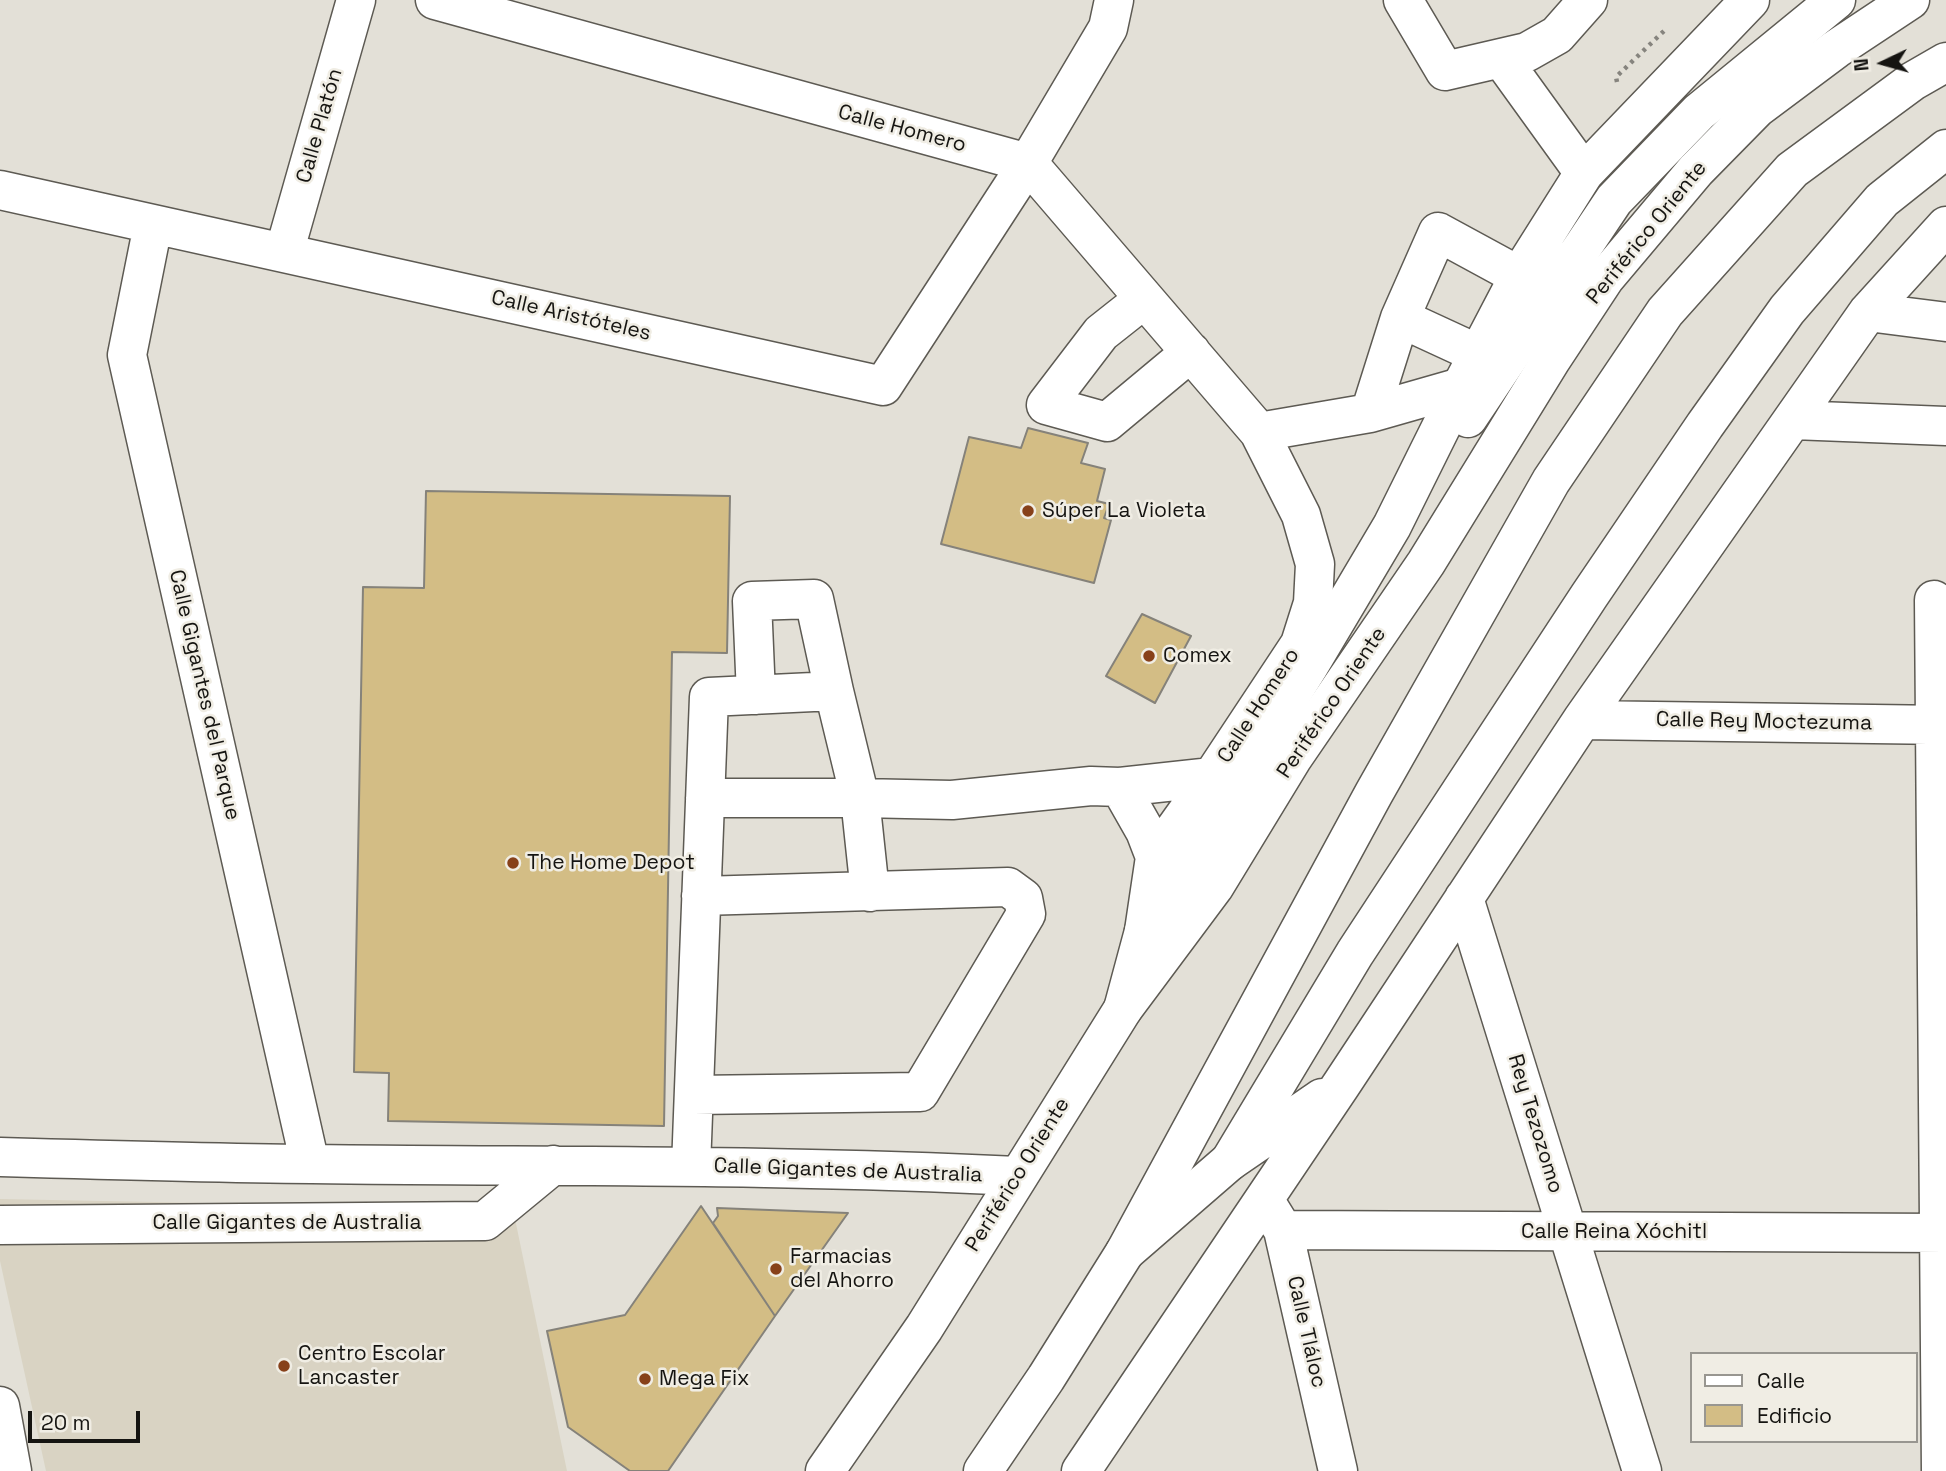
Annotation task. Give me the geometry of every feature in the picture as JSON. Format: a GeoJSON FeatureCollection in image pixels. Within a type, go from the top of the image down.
{"type":"FeatureCollection","features":[{"type":"Feature","properties":{"kind":"main road","name":"Calle Platón"},"geometry":{"type":"LineString","coordinates":[[284,253],[356,0]]}},
{"type":"Feature","properties":{"kind":"main road","name":"Calle Homero"},"geometry":{"type":"LineString","coordinates":[[435,0],[1028,163],[1259,432],[1301,515],[1315,564],[1313,603],[1300,645],[1155,857],[1143,931]]}},
{"type":"Feature","properties":{"kind":"main road"},"geometry":{"type":"LineString","coordinates":[[1028,163],[1108,28],[1114,0]]}},
{"type":"Feature","properties":{"kind":"main road"},"geometry":{"type":"LineString","coordinates":[[1403,0],[1445,71],[1527,52],[1557,35],[1588,0]]}},
{"type":"Feature","properties":{"kind":"main road"},"geometry":{"type":"LineString","coordinates":[[1122,1009],[1143,931],[1309,666],[1392,526],[1519,276],[1584,173],[1750,0]]}},
{"type":"Feature","properties":{"kind":"main road"},"geometry":{"type":"LineString","coordinates":[[1392,526],[1488,390],[1614,200],[1699,112],[1836,0]]}},
{"type":"Feature","properties":{"kind":"main road","name":"Periférico Oriente"},"geometry":{"type":"LineString","coordinates":[[825,1471],[923,1328],[1122,1009],[1214,887],[1292,759],[1426,563],[1551,360],[1605,278],[1696,170],[1757,108],[1836,49],[1910,0]]}},
{"type":"Feature","properties":{"kind":"main road"},"geometry":{"type":"LineString","coordinates":[[1501,58],[1584,173]]}},
{"type":"Feature","properties":{"kind":"main road"},"geometry":{"type":"LineString","coordinates":[[983,1471],[1046,1378],[1125,1252],[1374,793],[1551,481],[1665,312],[1792,170],[1913,81],[1946,62]]}},
{"type":"Feature","properties":{"kind":"main road"},"geometry":{"type":"LineString","coordinates":[[1230,1161],[1355,953],[1589,596],[1705,425],[1787,310],[1882,200],[1946,149]]}},
{"type":"Feature","properties":{"kind":"main road","name":"Calle Aristóteles"},"geometry":{"type":"LineString","coordinates":[[0,190],[883,386],[1028,163]]}},
{"type":"Feature","properties":{"kind":"main road","name":"Calle Gigantes del Parque"},"geometry":{"type":"LineString","coordinates":[[153,225],[127,355],[310,1164]]}},
{"type":"Feature","properties":{"kind":"main road"},"geometry":{"type":"LineString","coordinates":[[1088,1467],[1582,720],[1868,312],[1946,226]]}},
{"type":"Feature","properties":{"kind":"main road"},"geometry":{"type":"LineString","coordinates":[[1370,414],[1400,318],[1438,232],[1519,276]]}},
{"type":"Feature","properties":{"kind":"main road"},"geometry":{"type":"LineString","coordinates":[[1144,299],[1101,333],[1046,405],[1107,422],[1191,352]]}},
{"type":"Feature","properties":{"kind":"main road"},"geometry":{"type":"LineString","coordinates":[[1868,312],[1946,322]]}},
{"type":"Feature","properties":{"kind":"main road"},"geometry":{"type":"LineString","coordinates":[[1400,318],[1478,354]]}},
{"type":"Feature","properties":{"kind":"main road"},"geometry":{"type":"LineString","coordinates":[[1259,432],[1370,414],[1461,387]]}},
{"type":"Feature","properties":{"kind":"main road"},"geometry":{"type":"LineString","coordinates":[[1793,420],[1946,426]]}},
{"type":"Feature","properties":{"kind":"main road"},"geometry":{"type":"LineString","coordinates":[[756,695],[752,601],[814,599],[860,798],[870,892]]}},
{"type":"Feature","properties":{"kind":"main road"},"geometry":{"type":"LineString","coordinates":[[1934,600],[1940,725],[1941,1471]]}},
{"type":"Feature","properties":{"kind":"main road"},"geometry":{"type":"LineString","coordinates":[[691,1167],[709,697],[834,691]]}},
{"type":"Feature","properties":{"kind":"main road","name":"Calle Rey Moctezuma"},"geometry":{"type":"LineString","coordinates":[[1582,720],[1940,725]]}},
{"type":"Feature","properties":{"kind":"main road"},"geometry":{"type":"LineString","coordinates":[[705,798],[952,800],[1212,777]]}},
{"type":"Feature","properties":{"kind":"main road"},"geometry":{"type":"LineString","coordinates":[[1120,787],[1145,831],[1155,857]]}},
{"type":"Feature","properties":{"kind":"main road"},"geometry":{"type":"LineString","coordinates":[[694,1095],[920,1092],[1026,914],[1023,898],[1008,887],[701,896]]}},
{"type":"Feature","properties":{"kind":"main road","name":"Rey Tezozomo"},"geometry":{"type":"LineString","coordinates":[[1464,898],[1642,1471]]}},
{"type":"Feature","properties":{"kind":"main road"},"geometry":{"type":"LineString","coordinates":[[1125,1252],[1230,1161],[1341,1085]]}},
{"type":"Feature","properties":{"kind":"main road","name":"Calle Gigantes de Australia"},"geometry":{"type":"LineString","coordinates":[[0,1157],[310,1164],[691,1167],[1017,1176]]}},
{"type":"Feature","properties":{"kind":"main road","name":"Calle Gigantes de Australia"},"geometry":{"type":"LineString","coordinates":[[0,1225],[485,1221],[553,1165]]}},
{"type":"Feature","properties":{"kind":"main road","name":"Calle Tláloc"},"geometry":{"type":"LineString","coordinates":[[1263,1199],[1283,1230],[1338,1471]]}},
{"type":"Feature","properties":{"kind":"main road","name":"Calle Reina Xóchitl"},"geometry":{"type":"LineString","coordinates":[[1283,1230],[1942,1234]]}},
{"type":"Feature","properties":{"kind":"main road"},"geometry":{"type":"LineString","coordinates":[[0,1406],[12,1471]]}},
{"type":"Feature","properties":{"kind":"shaded area","name":"Centro Escolar Lancaster"},"geometry":{"type":"Polygon","coordinates":[[[0,1199],[513,1209],[567,1471],[46,1471],[0,1261],[0,1199]]]}},
{"type":"Feature","properties":{"kind":"building","name":"Súper La Violeta"},"geometry":{"type":"Polygon","coordinates":[[[1028,428],[1088,443],[1081,463],[1105,469],[1097,501],[1109,504],[1104,518],[1111,520],[1094,583],[941,544],[969,437],[1021,448],[1028,428]]]}},
{"type":"Feature","properties":{"kind":"building","name":"The Home Depot"},"geometry":{"type":"Polygon","coordinates":[[[426,491],[730,496],[727,653],[672,652],[664,1126],[388,1121],[389,1073],[354,1072],[363,587],[424,588],[426,491]]]}},
{"type":"Feature","properties":{"kind":"building","name":"Comex"},"geometry":{"type":"Polygon","coordinates":[[[1142,614],[1191,636],[1155,703],[1106,676],[1142,614]]]}},
{"type":"Feature","properties":{"kind":"building","name":"Mega Fix"},"geometry":{"type":"Polygon","coordinates":[[[701,1206],[775,1316],[668,1471],[630,1471],[568,1427],[547,1331],[625,1315],[701,1206]]]}},
{"type":"Feature","properties":{"kind":"building","name":"Farmacias del Ahorro"},"geometry":{"type":"Polygon","coordinates":[[[717,1208],[848,1213],[775,1316],[713,1223],[718,1216],[717,1208]]]}},
{"type":"Feature","properties":{"kind":"place","name":"Súper La Violeta"},"geometry":{"type":"Point","coordinates":[1028,511]}},
{"type":"Feature","properties":{"kind":"place","name":"Comex"},"geometry":{"type":"Point","coordinates":[1149,656]}},
{"type":"Feature","properties":{"kind":"place","name":"The Home Depot"},"geometry":{"type":"Point","coordinates":[513,863]}},
{"type":"Feature","properties":{"kind":"place","name":"Farmacias del Ahorro"},"geometry":{"type":"Point","coordinates":[776,1269]}},
{"type":"Feature","properties":{"kind":"place","name":"Centro Escolar Lancaster"},"geometry":{"type":"Point","coordinates":[284,1366]}},
{"type":"Feature","properties":{"kind":"place","name":"Mega Fix"},"geometry":{"type":"Point","coordinates":[645,1379]}}]}
